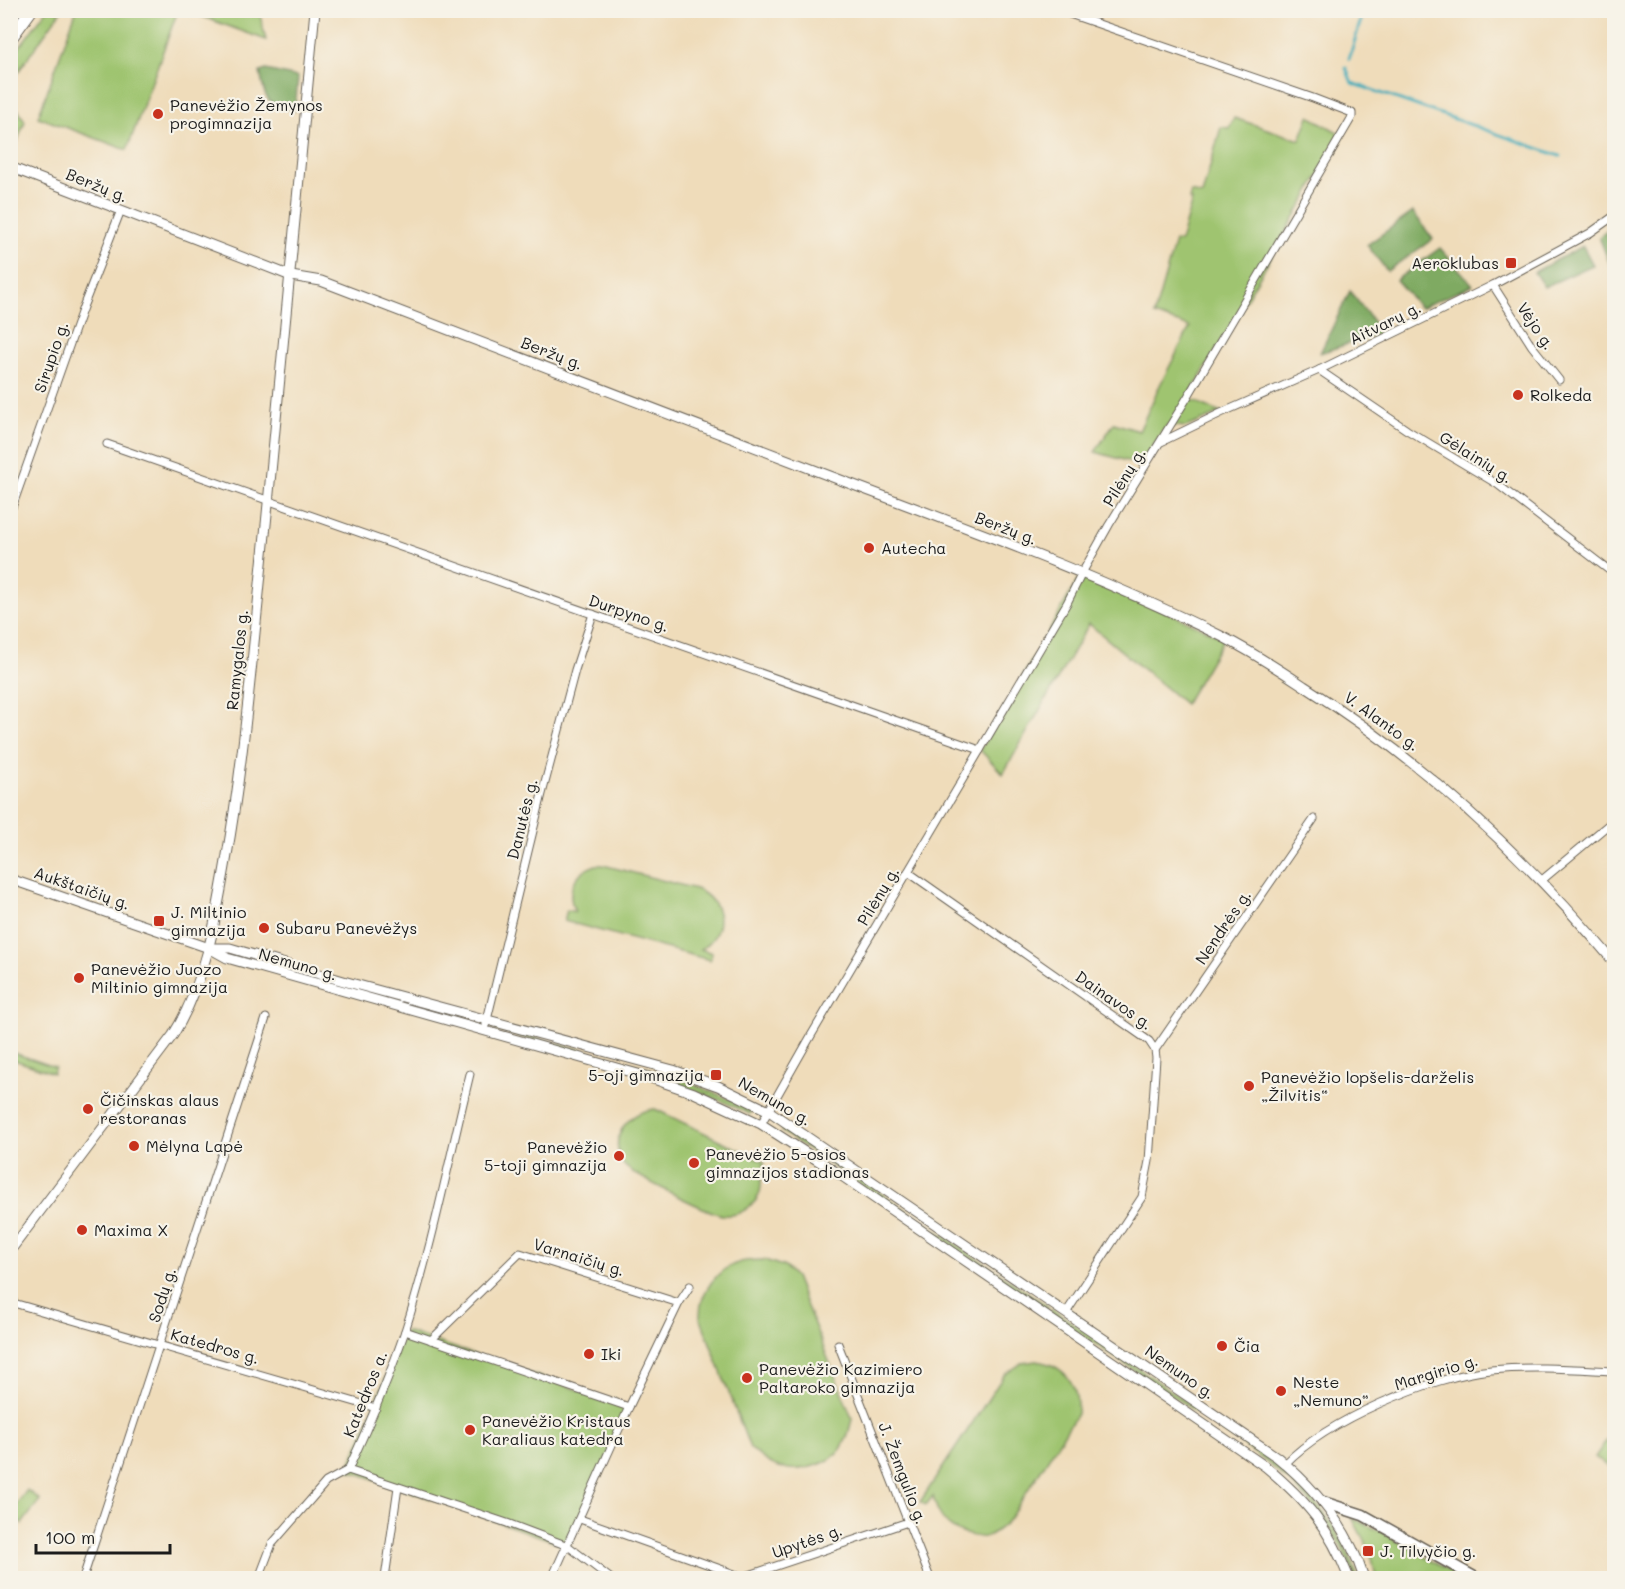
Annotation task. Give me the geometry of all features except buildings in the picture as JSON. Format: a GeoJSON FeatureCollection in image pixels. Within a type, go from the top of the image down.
{"type":"FeatureCollection","features":[{"type":"Feature","properties":{"kind":"highway"},"geometry":{"type":"LineString","coordinates":[[10,39],[31,10]]}},
{"type":"Feature","properties":{"kind":"main road","name":"Ramygalos g."},"geometry":{"type":"LineString","coordinates":[[10,1251],[173,1035],[186,1011],[209,948],[235,811],[291,276],[315,10]]}},
{"type":"Feature","properties":{"kind":"main road","name":"Beržų g."},"geometry":{"type":"LineString","coordinates":[[10,167],[291,276],[321,281],[1082,573]]}},
{"type":"Feature","properties":{"kind":"main road","name":"V. Alanto g."},"geometry":{"type":"LineString","coordinates":[[1082,573],[1224,638],[1279,669],[1345,712],[1423,771],[1478,818],[1542,880],[1614,962]]}},
{"type":"Feature","properties":{"kind":"main road","name":"Aukštaičių g."},"geometry":{"type":"LineString","coordinates":[[10,879],[144,926]]}},
{"type":"Feature","properties":{"kind":"main road","name":"Nemuno g."},"geometry":{"type":"LineString","coordinates":[[144,926],[209,948],[227,958],[260,969],[645,1077],[694,1094],[761,1124],[839,1174],[1266,1467],[1289,1486],[1317,1517],[1329,1534],[1349,1578]]}},
{"type":"Feature","properties":{"kind":"main road","name":"Nemuno g."},"geometry":{"type":"LineString","coordinates":[[209,948],[230,948],[673,1070],[718,1086],[769,1111],[1285,1464],[1323,1503],[1341,1527],[1364,1578]]}},
{"type":"Feature","properties":{"kind":"main road"},"geometry":{"type":"LineString","coordinates":[[1323,1503],[1363,1515],[1476,1578]]}},
{"type":"Feature","properties":{"kind":"street","name":"Pilėnų g."},"geometry":{"type":"LineString","coordinates":[[761,1124],[1067,603],[1082,573],[1343,135],[1352,113],[1058,10]]}},
{"type":"Feature","properties":{"kind":"street","name":"Sirupio g."},"geometry":{"type":"LineString","coordinates":[[10,513],[83,307],[121,210]]}},
{"type":"Feature","properties":{"kind":"street","name":"Aitvarų g."},"geometry":{"type":"LineString","coordinates":[[1161,442],[1319,370],[1493,285],[1590,233],[1614,216]]}},
{"type":"Feature","properties":{"kind":"street","name":"Vėjo g."},"geometry":{"type":"LineString","coordinates":[[1493,285],[1532,346],[1559,380]]}},
{"type":"Feature","properties":{"kind":"street","name":"Gėlainių g."},"geometry":{"type":"LineString","coordinates":[[1319,370],[1407,430],[1497,484],[1614,574]]}},
{"type":"Feature","properties":{"kind":"street","name":"Durpyno g."},"geometry":{"type":"LineString","coordinates":[[107,444],[980,750]]}},
{"type":"Feature","properties":{"kind":"street","name":"Danutės g."},"geometry":{"type":"LineString","coordinates":[[484,1032],[542,794],[575,670],[593,614]]}},
{"type":"Feature","properties":{"kind":"street","name":"Nendrės g."},"geometry":{"type":"LineString","coordinates":[[1155,1050],[1314,819]]}},
{"type":"Feature","properties":{"kind":"street"},"geometry":{"type":"LineString","coordinates":[[1542,880],[1614,820]]}},
{"type":"Feature","properties":{"kind":"street","name":"Dainavos g."},"geometry":{"type":"LineString","coordinates":[[908,872],[1149,1041],[1155,1050],[1149,1161],[1142,1197],[1066,1313]]}},
{"type":"Feature","properties":{"kind":"street","name":"Sodų g."},"geometry":{"type":"LineString","coordinates":[[83,1578],[266,1018]]}},
{"type":"Feature","properties":{"kind":"street"},"geometry":{"type":"LineString","coordinates":[[470,1074],[448,1172],[405,1331],[629,1407]]}},
{"type":"Feature","properties":{"kind":"street","name":"Varnaičių g."},"geometry":{"type":"LineString","coordinates":[[431,1340],[520,1253],[679,1303]]}},
{"type":"Feature","properties":{"kind":"street"},"geometry":{"type":"LineString","coordinates":[[552,1578],[629,1407],[679,1303],[690,1286]]}},
{"type":"Feature","properties":{"kind":"street","name":"Katedros g."},"geometry":{"type":"LineString","coordinates":[[10,1302],[376,1408]]}},
{"type":"Feature","properties":{"kind":"street","name":"Katedros a."},"geometry":{"type":"LineString","coordinates":[[348,1470],[376,1408],[405,1331]]}},
{"type":"Feature","properties":{"kind":"street","name":"J. Žemgulio g."},"geometry":{"type":"LineString","coordinates":[[838,1344],[930,1578]]}},
{"type":"Feature","properties":{"kind":"street","name":"Margirio g."},"geometry":{"type":"LineString","coordinates":[[1285,1464],[1301,1449],[1357,1415],[1407,1392],[1450,1379],[1488,1370],[1534,1367],[1614,1371]]}},
{"type":"Feature","properties":{"kind":"street"},"geometry":{"type":"LineString","coordinates":[[259,1578],[272,1544],[326,1482],[348,1470],[507,1523],[568,1546],[610,1578]]}},
{"type":"Feature","properties":{"kind":"street"},"geometry":{"type":"LineString","coordinates":[[385,1578],[398,1487]]}},
{"type":"Feature","properties":{"kind":"street","name":"Upytės g."},"geometry":{"type":"LineString","coordinates":[[580,1519],[743,1577],[908,1522]]}},
{"type":"Feature","properties":{"kind":"green space"},"geometry":{"type":"Polygon","coordinates":[[[47,10],[61,11],[11,82],[11,58],[47,10]]]}},
{"type":"Feature","properties":{"kind":"green space"},"geometry":{"type":"Polygon","coordinates":[[[170,10],[177,13],[127,150],[38,117],[76,11],[170,10]]]}},
{"type":"Feature","properties":{"kind":"green space"},"geometry":{"type":"Polygon","coordinates":[[[187,11],[259,11],[266,40],[187,11]]]}},
{"type":"Feature","properties":{"kind":"green space"},"geometry":{"type":"Polygon","coordinates":[[[266,70],[298,77],[295,111],[268,100],[260,72],[266,70]]]}},
{"type":"Feature","properties":{"kind":"green space"},"geometry":{"type":"Polygon","coordinates":[[[10,97],[25,121],[14,150],[11,149],[10,97]]]}},
{"type":"Feature","properties":{"kind":"green space"},"geometry":{"type":"Polygon","coordinates":[[[1309,116],[1343,135],[1188,398],[1221,413],[1186,427],[1167,425],[1143,462],[1138,464],[1095,452],[1114,423],[1139,431],[1190,327],[1154,315],[1175,241],[1180,242],[1192,200],[1189,199],[1191,192],[1202,195],[1221,127],[1229,128],[1234,118],[1300,140],[1309,116]]]}},
{"type":"Feature","properties":{"kind":"green space"},"geometry":{"type":"Polygon","coordinates":[[[1413,212],[1433,239],[1387,271],[1367,245],[1413,212]]]}},
{"type":"Feature","properties":{"kind":"green space"},"geometry":{"type":"Polygon","coordinates":[[[1614,226],[1614,275],[1599,237],[1614,226]]]}},
{"type":"Feature","properties":{"kind":"green space"},"geometry":{"type":"Polygon","coordinates":[[[1583,246],[1593,265],[1544,287],[1534,272],[1583,246]]]}},
{"type":"Feature","properties":{"kind":"green space"},"geometry":{"type":"Polygon","coordinates":[[[1440,248],[1473,285],[1420,308],[1396,280],[1440,248]]]}},
{"type":"Feature","properties":{"kind":"green space"},"geometry":{"type":"Polygon","coordinates":[[[1350,291],[1382,333],[1320,353],[1350,291]]]}},
{"type":"Feature","properties":{"kind":"green space"},"geometry":{"type":"Polygon","coordinates":[[[1082,573],[1224,638],[1185,704],[1089,624],[1003,774],[980,750],[1082,573]]]}},
{"type":"Feature","properties":{"kind":"green space"},"geometry":{"type":"Polygon","coordinates":[[[596,865],[696,889],[705,894],[717,909],[719,918],[715,935],[701,949],[712,953],[710,960],[564,921],[567,910],[575,912],[571,890],[577,877],[596,865]]]}},
{"type":"Feature","properties":{"kind":"green space"},"geometry":{"type":"Polygon","coordinates":[[[229,954],[470,1019],[469,1023],[228,957],[229,954]]]}},
{"type":"Feature","properties":{"kind":"green space"},"geometry":{"type":"Polygon","coordinates":[[[495,1027],[658,1072],[752,1110],[750,1114],[656,1076],[495,1030],[495,1027]]]}},
{"type":"Feature","properties":{"kind":"green space"},"geometry":{"type":"Polygon","coordinates":[[[11,1052],[55,1067],[53,1073],[11,1059],[11,1052]]]}},
{"type":"Feature","properties":{"kind":"green space","name":"Panevėžio 5-osios gimnazijos stadionas"},"geometry":{"type":"Polygon","coordinates":[[[655,1109],[765,1162],[759,1196],[755,1201],[746,1209],[730,1215],[715,1213],[671,1193],[624,1165],[617,1146],[623,1128],[636,1115],[655,1109]]]}},
{"type":"Feature","properties":{"kind":"green space"},"geometry":{"type":"Polygon","coordinates":[[[783,1128],[1049,1307],[1046,1310],[781,1131],[783,1128]]]}},
{"type":"Feature","properties":{"kind":"green space"},"geometry":{"type":"Polygon","coordinates":[[[765,1260],[785,1267],[795,1277],[852,1418],[843,1446],[832,1458],[818,1465],[795,1469],[779,1467],[764,1460],[750,1448],[700,1317],[700,1308],[706,1291],[717,1276],[732,1265],[741,1262],[765,1260]]]}},
{"type":"Feature","properties":{"kind":"green space"},"geometry":{"type":"Polygon","coordinates":[[[1052,1309],[1208,1416],[1206,1419],[1050,1313],[1052,1309]]]}},
{"type":"Feature","properties":{"kind":"green space"},"geometry":{"type":"Polygon","coordinates":[[[405,1331],[629,1407],[568,1546],[348,1470],[405,1331]]]}},
{"type":"Feature","properties":{"kind":"green space"},"geometry":{"type":"Polygon","coordinates":[[[1036,1361],[1055,1367],[1068,1378],[1076,1394],[1077,1414],[1008,1521],[994,1533],[984,1537],[958,1531],[943,1520],[933,1496],[926,1505],[920,1502],[1004,1375],[1022,1363],[1036,1361]]]}},
{"type":"Feature","properties":{"kind":"green space"},"geometry":{"type":"Polygon","coordinates":[[[1212,1419],[1258,1451],[1300,1486],[1334,1527],[1348,1551],[1358,1578],[1355,1578],[1330,1528],[1314,1507],[1277,1471],[1210,1422],[1212,1419]]]}},
{"type":"Feature","properties":{"kind":"green space"},"geometry":{"type":"Polygon","coordinates":[[[1608,1438],[1614,1442],[1614,1461],[1610,1468],[1595,1457],[1608,1438]]]}},
{"type":"Feature","properties":{"kind":"green space"},"geometry":{"type":"Polygon","coordinates":[[[27,1490],[40,1500],[22,1524],[11,1515],[11,1512],[27,1490]]]}},
{"type":"Feature","properties":{"kind":"green space"},"geometry":{"type":"Polygon","coordinates":[[[1352,1518],[1386,1534],[1461,1578],[1376,1578],[1371,1553],[1352,1518]]]}},
{"type":"Feature","properties":{"kind":"waterway"},"geometry":{"type":"LineString","coordinates":[[1349,59],[1364,10]]}},
{"type":"Feature","properties":{"kind":"waterway"},"geometry":{"type":"LineString","coordinates":[[1346,68],[1352,83],[1560,156]]}},
{"type":"Feature","properties":{"kind":"place","name":"Panevėžio Žemynos progimnazija"},"geometry":{"type":"Point","coordinates":[158,114]}},
{"type":"Feature","properties":{"kind":"place","name":"Aeroklubas"},"geometry":{"type":"Point","coordinates":[1511,263]}},
{"type":"Feature","properties":{"kind":"place","name":"Rolkeda"},"geometry":{"type":"Point","coordinates":[1518,395]}},
{"type":"Feature","properties":{"kind":"place","name":"Autecha"},"geometry":{"type":"Point","coordinates":[869,548]}},
{"type":"Feature","properties":{"kind":"place","name":"J. Miltinio gimnazija"},"geometry":{"type":"Point","coordinates":[159,921]}},
{"type":"Feature","properties":{"kind":"place","name":"Subaru Panevėžys"},"geometry":{"type":"Point","coordinates":[264,928]}},
{"type":"Feature","properties":{"kind":"place","name":"Panevėžio Juozo Miltinio gimnazija"},"geometry":{"type":"Point","coordinates":[79,978]}},
{"type":"Feature","properties":{"kind":"place","name":"5-oji gimnazija"},"geometry":{"type":"Point","coordinates":[716,1075]}},
{"type":"Feature","properties":{"kind":"place","name":"Panevėžio lopšelis-darželis „Žilvitis“"},"geometry":{"type":"Point","coordinates":[1249,1086]}},
{"type":"Feature","properties":{"kind":"place","name":"Čičinskas alaus restoranas"},"geometry":{"type":"Point","coordinates":[88,1109]}},
{"type":"Feature","properties":{"kind":"place","name":"Mėlyna Lapė"},"geometry":{"type":"Point","coordinates":[134,1146]}},
{"type":"Feature","properties":{"kind":"place","name":"Panevėžio 5-toji gimnazija"},"geometry":{"type":"Point","coordinates":[619,1156]}},
{"type":"Feature","properties":{"kind":"place","name":"Panevėžio 5-osios gimnazijos stadionas"},"geometry":{"type":"Point","coordinates":[694,1163]}},
{"type":"Feature","properties":{"kind":"place","name":"Maxima X"},"geometry":{"type":"Point","coordinates":[82,1230]}},
{"type":"Feature","properties":{"kind":"place","name":"Čia"},"geometry":{"type":"Point","coordinates":[1222,1346]}},
{"type":"Feature","properties":{"kind":"place","name":"Iki"},"geometry":{"type":"Point","coordinates":[589,1354]}},
{"type":"Feature","properties":{"kind":"place","name":"Panevėžio Kazimiero Paltaroko gimnazija"},"geometry":{"type":"Point","coordinates":[747,1378]}},
{"type":"Feature","properties":{"kind":"place","name":"Neste „Nemuno“"},"geometry":{"type":"Point","coordinates":[1281,1391]}},
{"type":"Feature","properties":{"kind":"place","name":"Panevėžio Kristaus Karaliaus katedra"},"geometry":{"type":"Point","coordinates":[470,1430]}},
{"type":"Feature","properties":{"kind":"place","name":"J. Tilvyčio g."},"geometry":{"type":"Point","coordinates":[1368,1551]}}]}
